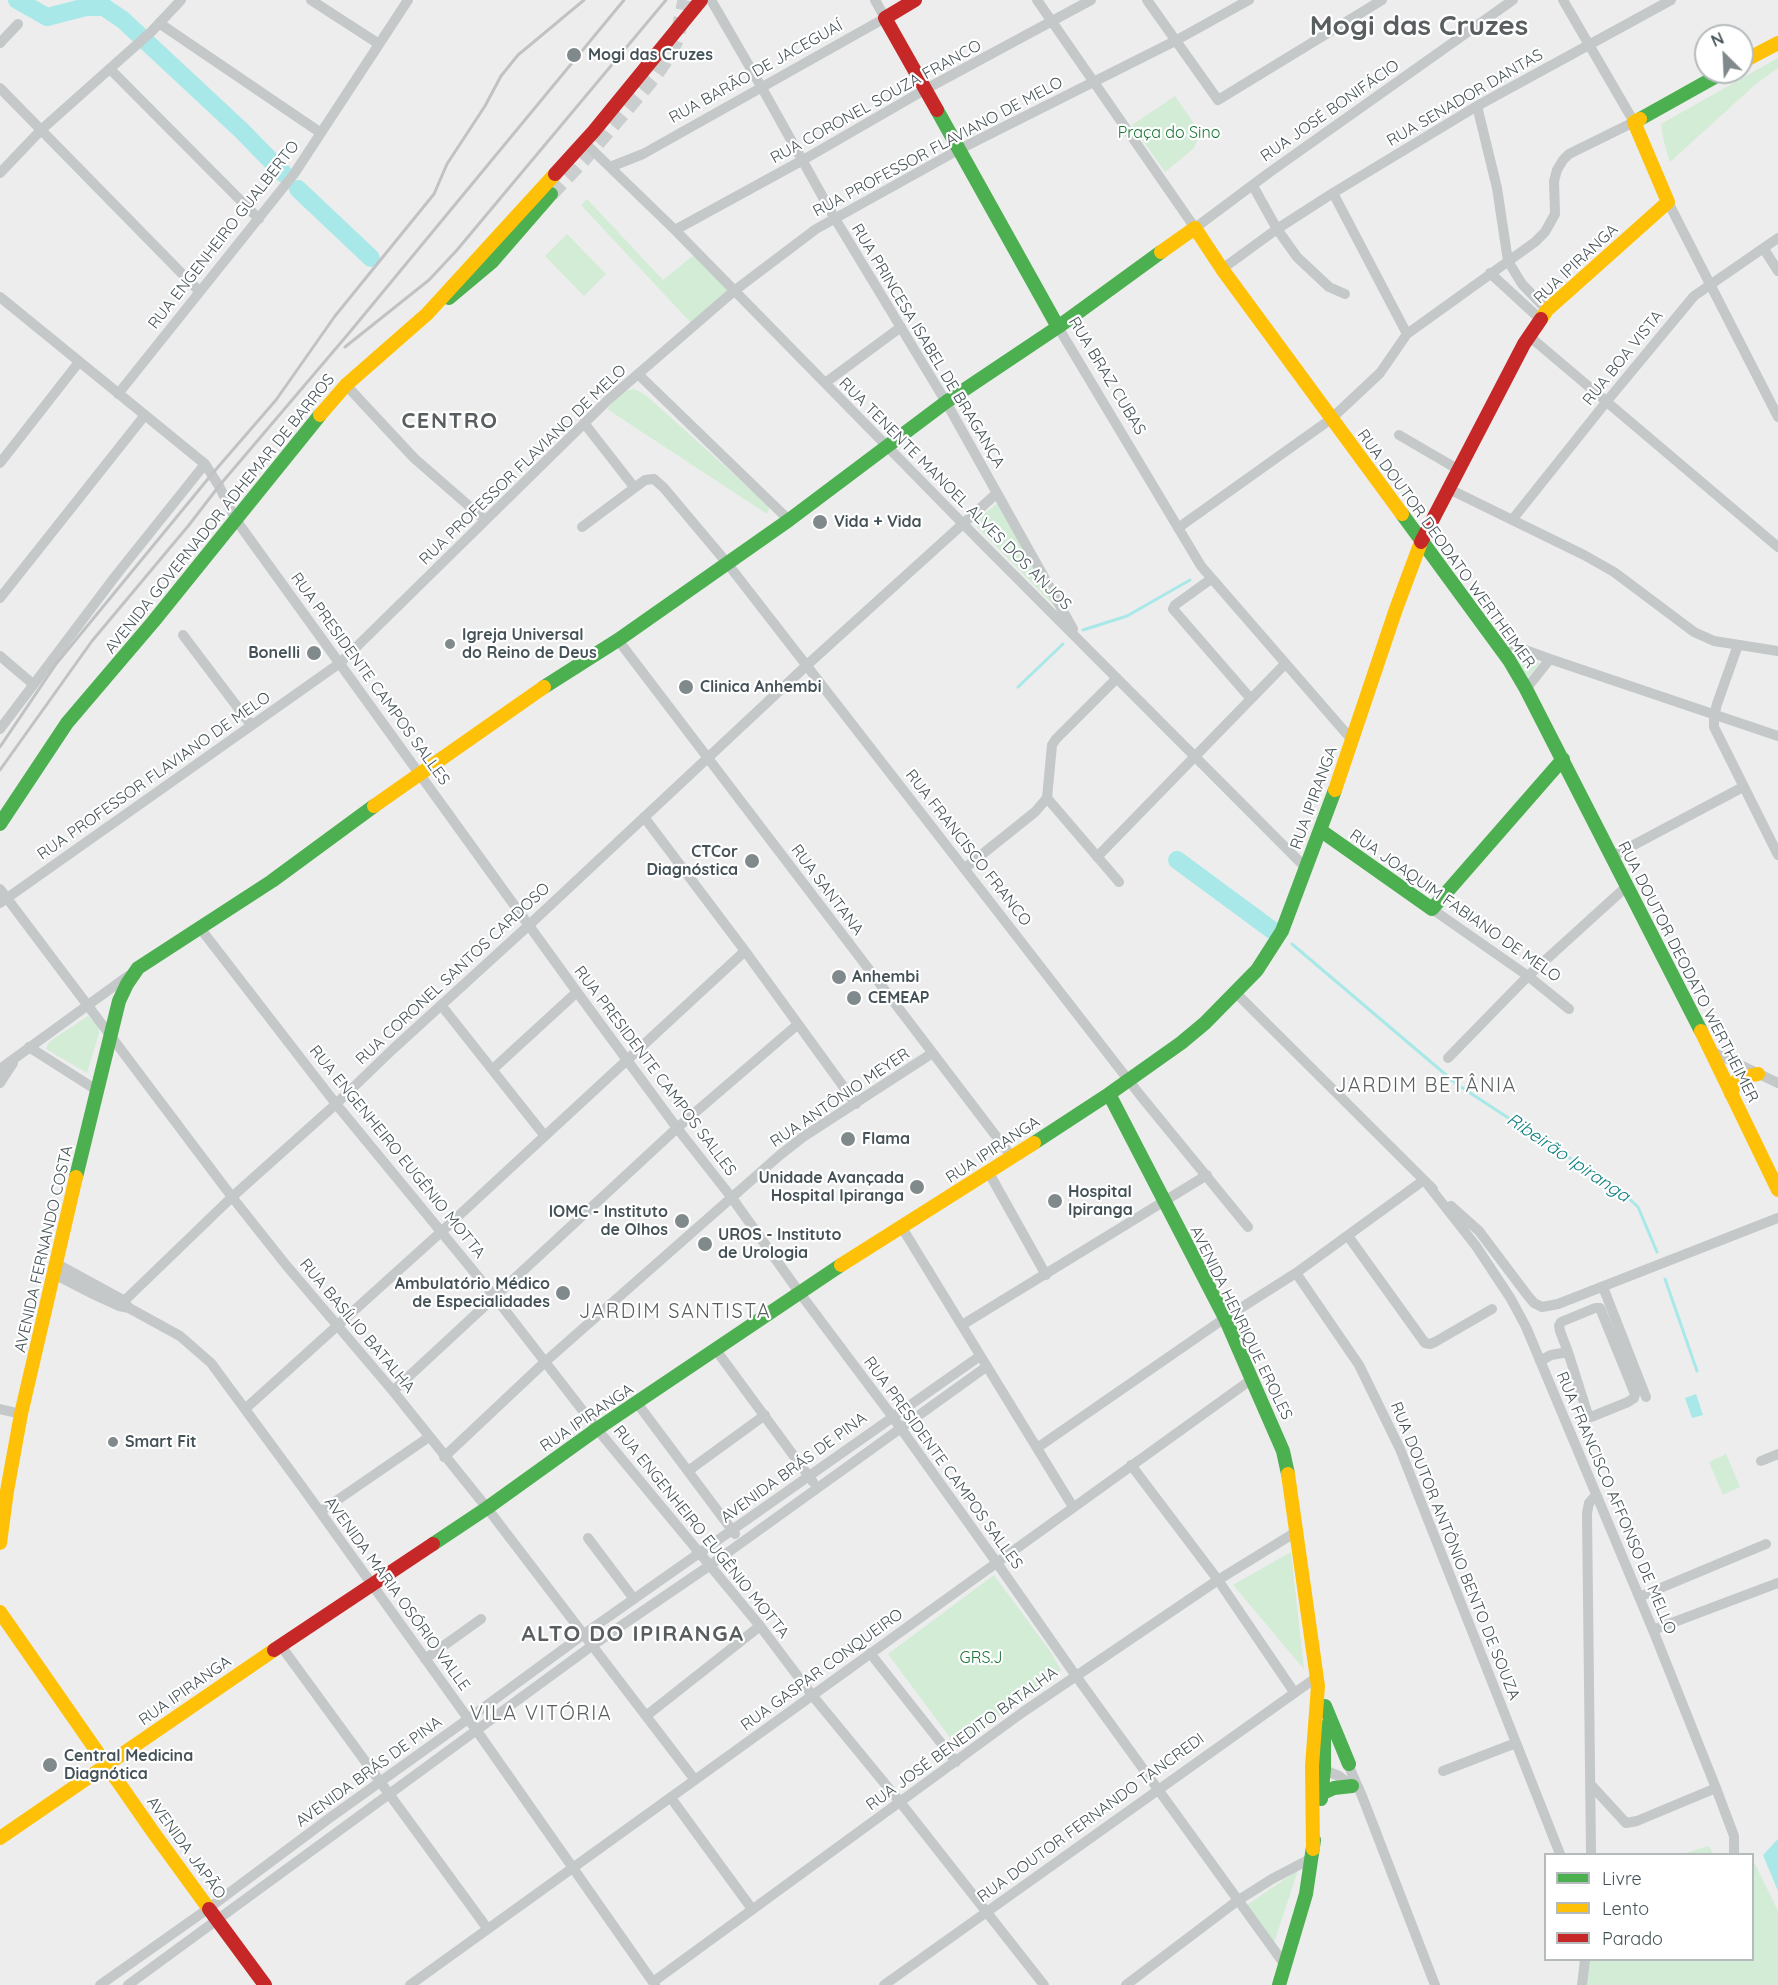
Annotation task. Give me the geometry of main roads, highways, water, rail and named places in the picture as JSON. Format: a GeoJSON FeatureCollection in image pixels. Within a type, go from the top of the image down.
{"type":"FeatureCollection","features":[{"type":"Feature","properties":{"kind":"main road","name":"AVENIDA GOVERNADOR ADHEMAR DE BARROS"},"geometry":{"type":"LineString","coordinates":[[0,824],[68,723],[153,622],[321,413],[346,385],[427,314],[584,142],[701,0]]}},
{"type":"Feature","properties":{"kind":"main road","name":"RUA BARÃO DE JACEGUAÍ"},"geometry":{"type":"LineString","coordinates":[[885,18],[915,0]]}},
{"type":"Feature","properties":{"kind":"main road","name":"RUA BRAZ CUBAS"},"geometry":{"type":"LineString","coordinates":[[885,18],[1058,327]]}},
{"type":"Feature","properties":{"kind":"main road"},"geometry":{"type":"LineString","coordinates":[[1754,56],[1778,44]]}},
{"type":"Feature","properties":{"kind":"main road"},"geometry":{"type":"LineString","coordinates":[[1646,151],[1634,122],[1703,84]]}},
{"type":"Feature","properties":{"kind":"main road"},"geometry":{"type":"LineString","coordinates":[[1646,151],[1644,128],[1649,117],[1658,108]]}},
{"type":"Feature","properties":{"kind":"main road","name":"RUA IPIRANGA"},"geometry":{"type":"LineString","coordinates":[[0,1838],[487,1508],[597,1429],[800,1292],[989,1173],[1129,1081],[1181,1042],[1236,993],[1265,959],[1282,931],[1421,542],[1529,336],[1544,315],[1668,202],[1646,151]]}},
{"type":"Feature","properties":{"kind":"main road"},"geometry":{"type":"LineString","coordinates":[[427,314],[479,274],[551,194]]}},
{"type":"Feature","properties":{"kind":"main road","name":"RUA DOUTOR DEODATO WERTHEIMER"},"geometry":{"type":"LineString","coordinates":[[1058,327],[1195,228],[1331,419],[1494,638],[1526,688],[1711,1051],[1778,1190]]}},
{"type":"Feature","properties":{"kind":"main road","name":"AVENIDA FERNANDO COSTA"},"geometry":{"type":"LineString","coordinates":[[0,1540],[21,1414],[110,1034],[118,1001],[138,968],[305,858],[420,773],[543,687],[618,640],[789,520],[946,402],[1058,327]]}},
{"type":"Feature","properties":{"kind":"main road","name":"RUA JOAQUIM FABIANO DE MELO"},"geometry":{"type":"LineString","coordinates":[[1320,830],[1432,909],[1563,759]]}},
{"type":"Feature","properties":{"kind":"main road"},"geometry":{"type":"LineString","coordinates":[[1731,1094],[1735,1083],[1740,1078],[1758,1074]]}},
{"type":"Feature","properties":{"kind":"main road","name":"AVENIDA HENRIQUE EROLES"},"geometry":{"type":"LineString","coordinates":[[1109,1094],[1225,1318],[1283,1451],[1291,1486],[1317,1681],[1319,1736],[1313,1854]]}},
{"type":"Feature","properties":{"kind":"main road","name":"AVENIDA JAPÃO"},"geometry":{"type":"LineString","coordinates":[[0,1612],[153,1832],[264,1985]]}},
{"type":"Feature","properties":{"kind":"main road","name":"AVENIDA HENRIQUE EROLES"},"geometry":{"type":"LineString","coordinates":[[1317,1681],[1325,1706],[1319,1736]]}},
{"type":"Feature","properties":{"kind":"main road"},"geometry":{"type":"LineString","coordinates":[[1325,1706],[1349,1764]]}},
{"type":"Feature","properties":{"kind":"main road","name":"AVENIDA HENRIQUE EROLES"},"geometry":{"type":"LineString","coordinates":[[1279,1985],[1306,1894],[1322,1794],[1318,1768]]}},
{"type":"Feature","properties":{"kind":"main road"},"geometry":{"type":"LineString","coordinates":[[1322,1794],[1334,1788],[1357,1791]]}},
{"type":"Feature","properties":{"kind":"water"},"geometry":{"type":"Polygon","coordinates":[[[1696,1394],[1703,1415],[1692,1418],[1685,1398],[1696,1394]]]}},
{"type":"Feature","properties":{"kind":"water"},"geometry":{"type":"Polygon","coordinates":[[[1778,1839],[1778,1891],[1763,1855],[1778,1839]]]}},
{"type":"Feature","properties":{"kind":"waterway"},"geometry":{"type":"LineString","coordinates":[[17,0],[47,17],[86,7],[104,7],[123,20],[241,130],[284,174]]}},
{"type":"Feature","properties":{"kind":"waterway"},"geometry":{"type":"LineString","coordinates":[[298,189],[371,258]]}},
{"type":"Feature","properties":{"kind":"waterway"},"geometry":{"type":"LineString","coordinates":[[1083,630],[1127,616],[1190,580]]}},
{"type":"Feature","properties":{"kind":"waterway"},"geometry":{"type":"LineString","coordinates":[[1018,687],[1063,644]]}},
{"type":"Feature","properties":{"kind":"waterway","name":"Ribeirão Ipiranga"},"geometry":{"type":"LineString","coordinates":[[1177,860],[1272,930]]}},
{"type":"Feature","properties":{"kind":"waterway","name":"Ribeirão Ipiranga"},"geometry":{"type":"LineString","coordinates":[[1292,944],[1458,1085],[1623,1193],[1638,1207],[1657,1252]]}},
{"type":"Feature","properties":{"kind":"waterway"},"geometry":{"type":"LineString","coordinates":[[1665,1279],[1697,1371]]}},
{"type":"Feature","properties":{"kind":"tunnel"},"geometry":{"type":"LineString","coordinates":[[551,194],[654,77],[670,54],[677,38],[685,0]]}},
{"type":"Feature","properties":{"kind":"railway"},"geometry":{"type":"LineString","coordinates":[[0,747],[56,664],[276,400],[335,316],[434,194],[447,164],[485,106],[501,76],[518,55],[584,0]]}},
{"type":"Feature","properties":{"kind":"railway"},"geometry":{"type":"LineString","coordinates":[[0,770],[92,641],[624,0]]}},
{"type":"Feature","properties":{"kind":"railway"},"geometry":{"type":"LineString","coordinates":[[345,347],[429,280],[457,250],[666,0]]}},
{"type":"Feature","properties":{"kind":"place","name":"Mogi das Cruzes"},"geometry":{"type":"Point","coordinates":[574,55]}},
{"type":"Feature","properties":{"kind":"place","name":"Vida + Vida"},"geometry":{"type":"Point","coordinates":[820,522]}},
{"type":"Feature","properties":{"kind":"place","name":"Igreja Universal do Reino de Deus"},"geometry":{"type":"Point","coordinates":[450,644]}},
{"type":"Feature","properties":{"kind":"place","name":"Bonelli"},"geometry":{"type":"Point","coordinates":[314,653]}},
{"type":"Feature","properties":{"kind":"place","name":"Clinica Anhembi"},"geometry":{"type":"Point","coordinates":[686,687]}},
{"type":"Feature","properties":{"kind":"place","name":"CTCor Diagnóstica"},"geometry":{"type":"Point","coordinates":[752,861]}},
{"type":"Feature","properties":{"kind":"place","name":"Anhembi"},"geometry":{"type":"Point","coordinates":[839,977]}},
{"type":"Feature","properties":{"kind":"place","name":"CEMEAP"},"geometry":{"type":"Point","coordinates":[854,998]}},
{"type":"Feature","properties":{"kind":"place","name":"Flama"},"geometry":{"type":"Point","coordinates":[848,1139]}},
{"type":"Feature","properties":{"kind":"place","name":"Unidade Avançada Hospital Ipiranga"},"geometry":{"type":"Point","coordinates":[917,1187]}},
{"type":"Feature","properties":{"kind":"place","name":"Hospital Ipiranga"},"geometry":{"type":"Point","coordinates":[1055,1201]}},
{"type":"Feature","properties":{"kind":"place","name":"IOMC - Instituto de Olhos"},"geometry":{"type":"Point","coordinates":[682,1221]}},
{"type":"Feature","properties":{"kind":"place","name":"UROS - Instituto de Urologia"},"geometry":{"type":"Point","coordinates":[705,1244]}},
{"type":"Feature","properties":{"kind":"place","name":"Ambulatório Médico de Especialidades"},"geometry":{"type":"Point","coordinates":[563,1293]}},
{"type":"Feature","properties":{"kind":"place","name":"Smart Fit"},"geometry":{"type":"Point","coordinates":[113,1442]}},
{"type":"Feature","properties":{"kind":"place","name":"Central Medicina Diagnótica"},"geometry":{"type":"Point","coordinates":[50,1765]}},
{"type":"Feature","properties":{"kind":"district","name":"Mogi das Cruzes"},"geometry":{"type":"Point","coordinates":[1419,27]}},
{"type":"Feature","properties":{"kind":"district","name":"CENTRO"},"geometry":{"type":"Point","coordinates":[450,421]}},
{"type":"Feature","properties":{"kind":"district","name":"JARDIM BETÂNIA"},"geometry":{"type":"Point","coordinates":[1426,1086]}},
{"type":"Feature","properties":{"kind":"district","name":"JARDIM SANTISTA"},"geometry":{"type":"Point","coordinates":[675,1312]}},
{"type":"Feature","properties":{"kind":"district","name":"ALTO DO IPIRANGA"},"geometry":{"type":"Point","coordinates":[633,1634]}},
{"type":"Feature","properties":{"kind":"district","name":"VILA VITÓRIA"},"geometry":{"type":"Point","coordinates":[541,1714]}},
{"type":"Feature","properties":{"kind":"park label","name":"Praça do Sino"},"geometry":{"type":"Point","coordinates":[1169,133]}},
{"type":"Feature","properties":{"kind":"park label","name":"GRS.J"},"geometry":{"type":"Point","coordinates":[981,1658]}}]}
